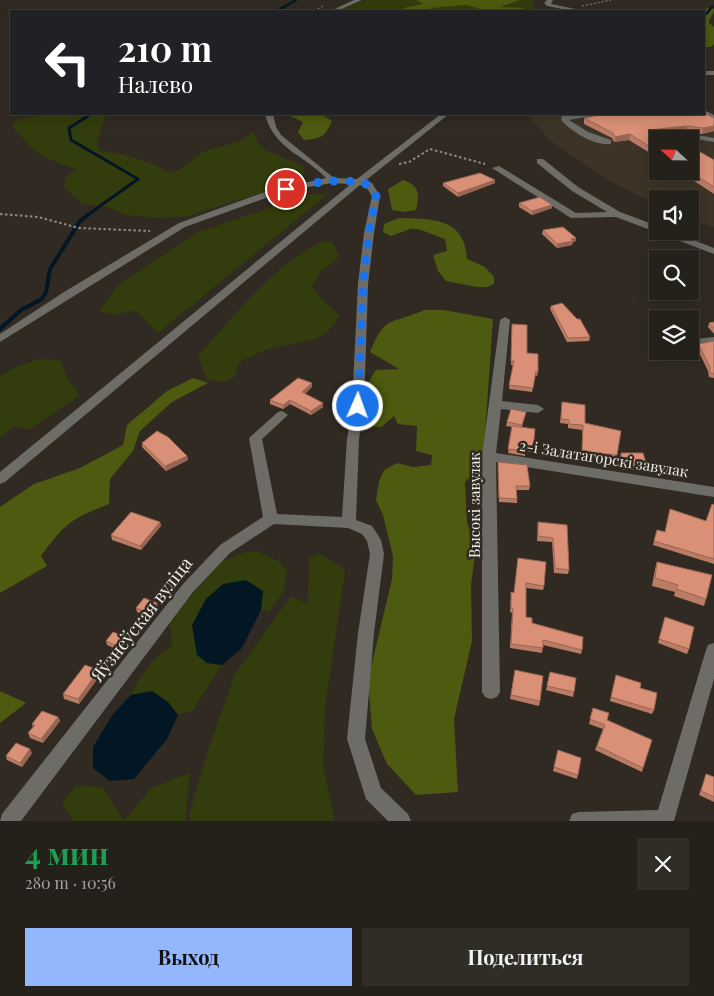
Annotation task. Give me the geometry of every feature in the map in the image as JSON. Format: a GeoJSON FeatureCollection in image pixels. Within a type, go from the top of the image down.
{"type":"FeatureCollection","features":[{"type":"Feature","properties":{"kind":"street"},"geometry":{"type":"LineString","coordinates":[[335,10],[359,0]]}},
{"type":"Feature","properties":{"kind":"street"},"geometry":{"type":"LineString","coordinates":[[550,0],[548,4],[574,8]]}},
{"type":"Feature","properties":{"kind":"street"},"geometry":{"type":"LineString","coordinates":[[269,115],[273,128],[286,143],[324,171],[332,180]]}},
{"type":"Feature","properties":{"kind":"street"},"geometry":{"type":"LineString","coordinates":[[0,479],[378,166],[444,115]]}},
{"type":"Feature","properties":{"kind":"street"},"geometry":{"type":"LineString","coordinates":[[582,115],[565,118],[565,120],[577,131],[592,138],[608,142]]}},
{"type":"Feature","properties":{"kind":"street"},"geometry":{"type":"LineString","coordinates":[[699,137],[714,140]]}},
{"type":"Feature","properties":{"kind":"street"},"geometry":{"type":"LineString","coordinates":[[540,161],[575,189],[617,214],[649,227]]}},
{"type":"Feature","properties":{"kind":"street"},"geometry":{"type":"LineString","coordinates":[[496,168],[574,216],[617,214]]}},
{"type":"Feature","properties":{"kind":"street"},"geometry":{"type":"LineString","coordinates":[[0,339],[68,294],[176,228],[271,193],[301,185],[332,180],[359,182],[369,185],[376,196],[369,232],[363,284],[358,406],[352,439],[350,523]]}},
{"type":"Feature","properties":{"kind":"street"},"geometry":{"type":"LineString","coordinates":[[684,240],[714,251]]}},
{"type":"Feature","properties":{"kind":"street","name":"Высокі завулак"},"geometry":{"type":"LineString","coordinates":[[490,692],[489,456],[505,320]]}},
{"type":"Feature","properties":{"kind":"street"},"geometry":{"type":"LineString","coordinates":[[699,342],[714,340]]}},
{"type":"Feature","properties":{"kind":"street"},"geometry":{"type":"LineString","coordinates":[[495,404],[538,409]]}},
{"type":"Feature","properties":{"kind":"street"},"geometry":{"type":"LineString","coordinates":[[282,415],[255,438],[271,519],[350,523],[367,530],[374,540],[377,554],[366,633],[356,739],[373,793],[402,821]]}},
{"type":"Feature","properties":{"kind":"street","name":"2-і Залатагорскі завулак"},"geometry":{"type":"LineString","coordinates":[[489,456],[714,492]]}},
{"type":"Feature","properties":{"kind":"street","name":"Яўзнеўская вуліца"},"geometry":{"type":"LineString","coordinates":[[9,821],[188,588],[225,549],[271,519]]}},
{"type":"Feature","properties":{"kind":"street"},"geometry":{"type":"LineString","coordinates":[[579,821],[667,820],[710,675],[714,650]]}},
{"type":"Feature","properties":{"kind":"path"},"geometry":{"type":"LineString","coordinates":[[574,8],[611,0]]}},
{"type":"Feature","properties":{"kind":"path"},"geometry":{"type":"LineString","coordinates":[[378,166],[408,162],[430,149],[496,168]]}},
{"type":"Feature","properties":{"kind":"path"},"geometry":{"type":"LineString","coordinates":[[0,214],[38,217],[65,222],[72,227],[79,228],[147,231],[176,228]]}},
{"type":"Feature","properties":{"kind":"shaded area"},"geometry":{"type":"Polygon","coordinates":[[[527,115],[696,115],[714,124],[714,227],[699,222],[699,190],[649,190],[649,201],[608,180],[551,141],[527,115]]]}},
{"type":"Feature","properties":{"kind":"green space"},"geometry":{"type":"Polygon","coordinates":[[[365,0],[532,0],[535,8],[528,10],[340,10],[365,0]]]}},
{"type":"Feature","properties":{"kind":"green space"},"geometry":{"type":"Polygon","coordinates":[[[416,0],[520,0],[500,7],[524,8],[519,10],[484,10],[466,5],[431,8],[430,10],[405,10],[403,8],[423,4],[416,0]]]}},
{"type":"Feature","properties":{"kind":"green space"},"geometry":{"type":"Polygon","coordinates":[[[707,8],[714,9],[709,23],[714,27],[714,44],[711,47],[705,47],[704,10],[707,8]]]}},
{"type":"Feature","properties":{"kind":"green space"},"geometry":{"type":"Polygon","coordinates":[[[48,115],[106,115],[97,142],[99,150],[126,155],[155,165],[167,172],[180,170],[202,152],[240,141],[254,132],[258,143],[265,150],[303,166],[305,175],[294,183],[184,217],[159,218],[126,215],[108,207],[83,204],[64,187],[66,176],[77,170],[46,158],[33,149],[12,127],[15,121],[48,115]]]}},
{"type":"Feature","properties":{"kind":"green space"},"geometry":{"type":"Polygon","coordinates":[[[288,115],[324,115],[332,121],[325,134],[315,139],[304,140],[298,132],[303,122],[288,115]]]}},
{"type":"Feature","properties":{"kind":"green space"},"geometry":{"type":"Polygon","coordinates":[[[403,180],[415,187],[417,191],[416,210],[404,212],[392,210],[388,189],[403,180]]]}},
{"type":"Feature","properties":{"kind":"green space"},"geometry":{"type":"Polygon","coordinates":[[[329,193],[158,333],[135,310],[115,315],[99,311],[118,285],[198,232],[310,194],[329,193]]]}},
{"type":"Feature","properties":{"kind":"green space"},"geometry":{"type":"Polygon","coordinates":[[[399,218],[434,220],[453,228],[460,235],[465,245],[467,259],[485,267],[494,277],[494,284],[487,287],[477,287],[446,281],[438,271],[433,255],[447,251],[445,239],[422,230],[414,229],[391,236],[383,232],[384,224],[399,218]]]}},
{"type":"Feature","properties":{"kind":"green space"},"geometry":{"type":"Polygon","coordinates":[[[321,242],[332,242],[339,254],[337,259],[320,272],[312,286],[320,297],[340,316],[329,330],[316,339],[265,350],[239,362],[235,377],[225,382],[207,380],[198,356],[271,278],[287,264],[321,242]]]}},
{"type":"Feature","properties":{"kind":"green space"},"geometry":{"type":"Polygon","coordinates":[[[424,310],[444,310],[493,319],[483,464],[465,482],[467,523],[476,548],[471,585],[472,641],[454,719],[458,792],[416,795],[387,764],[372,729],[368,680],[392,579],[393,556],[383,515],[376,500],[379,481],[384,470],[397,463],[413,467],[431,465],[432,455],[416,451],[417,426],[398,424],[394,416],[381,427],[367,426],[366,386],[376,370],[399,369],[370,352],[381,331],[390,322],[424,310]]]}},
{"type":"Feature","properties":{"kind":"green space"},"geometry":{"type":"Polygon","coordinates":[[[40,359],[60,360],[67,378],[80,395],[29,430],[15,426],[0,438],[0,376],[18,366],[40,359]]]}},
{"type":"Feature","properties":{"kind":"green space"},"geometry":{"type":"Polygon","coordinates":[[[193,378],[208,383],[172,402],[140,431],[133,451],[110,479],[109,504],[70,523],[56,536],[41,556],[47,566],[0,593],[0,507],[34,484],[80,468],[123,445],[127,425],[167,391],[193,378]]]}},
{"type":"Feature","properties":{"kind":"green space"},"geometry":{"type":"Polygon","coordinates":[[[257,551],[280,562],[287,571],[283,592],[269,612],[261,610],[263,591],[207,663],[222,665],[193,710],[178,715],[168,702],[152,692],[131,695],[148,667],[172,645],[170,624],[184,604],[220,563],[245,552],[257,551]]]}},
{"type":"Feature","properties":{"kind":"green space"},"geometry":{"type":"Polygon","coordinates":[[[319,554],[338,564],[345,571],[325,708],[323,767],[334,815],[333,821],[191,821],[189,815],[208,750],[235,674],[291,596],[308,604],[309,558],[319,554]]]}},
{"type":"Feature","properties":{"kind":"green space"},"geometry":{"type":"Polygon","coordinates":[[[0,691],[26,703],[0,723],[0,691]]]}},
{"type":"Feature","properties":{"kind":"green space"},"geometry":{"type":"Polygon","coordinates":[[[190,773],[185,821],[124,821],[151,788],[190,773]]]}},
{"type":"Feature","properties":{"kind":"green space"},"geometry":{"type":"Polygon","coordinates":[[[75,786],[102,787],[124,821],[73,821],[62,804],[75,786]]]}},
{"type":"Feature","properties":{"kind":"water"},"geometry":{"type":"Polygon","coordinates":[[[246,580],[263,591],[261,610],[242,648],[222,665],[207,663],[197,655],[192,625],[206,599],[223,584],[246,580]]]}},
{"type":"Feature","properties":{"kind":"water"},"geometry":{"type":"Polygon","coordinates":[[[152,691],[168,702],[178,715],[167,739],[134,779],[110,781],[93,768],[93,747],[113,714],[131,695],[152,691]]]}},
{"type":"Feature","properties":{"kind":"building"},"geometry":{"type":"Polygon","coordinates":[[[705,114],[714,118],[714,126],[703,128],[687,126],[649,130],[649,146],[630,134],[615,137],[613,133],[584,118],[600,115],[705,114]]]}},
{"type":"Feature","properties":{"kind":"building"},"geometry":{"type":"Polygon","coordinates":[[[699,151],[714,160],[714,187],[699,177],[699,151]]]}},
{"type":"Feature","properties":{"kind":"building"},"geometry":{"type":"Polygon","coordinates":[[[480,173],[495,180],[458,193],[443,183],[480,173]]]}},
{"type":"Feature","properties":{"kind":"building"},"geometry":{"type":"Polygon","coordinates":[[[540,197],[552,205],[532,211],[519,203],[540,197]]]}},
{"type":"Feature","properties":{"kind":"building"},"geometry":{"type":"Polygon","coordinates":[[[563,227],[576,238],[571,239],[573,241],[557,244],[543,230],[563,227]]]}},
{"type":"Feature","properties":{"kind":"building"},"geometry":{"type":"Polygon","coordinates":[[[562,303],[577,319],[580,319],[590,337],[568,338],[551,306],[562,303]]]}},
{"type":"Feature","properties":{"kind":"building"},"geometry":{"type":"Polygon","coordinates":[[[512,324],[527,325],[527,353],[538,354],[538,372],[536,371],[533,388],[509,385],[514,361],[511,361],[512,324]]]}},
{"type":"Feature","properties":{"kind":"building"},"geometry":{"type":"Polygon","coordinates":[[[714,341],[714,374],[710,373],[710,367],[699,344],[714,341]]]}},
{"type":"Feature","properties":{"kind":"building"},"geometry":{"type":"Polygon","coordinates":[[[298,378],[312,383],[302,392],[323,403],[311,411],[290,400],[283,405],[270,400],[298,378]]]}},
{"type":"Feature","properties":{"kind":"building"},"geometry":{"type":"Polygon","coordinates":[[[562,402],[585,405],[585,423],[621,431],[617,455],[582,451],[583,425],[569,424],[569,420],[561,419],[562,402]]]}},
{"type":"Feature","properties":{"kind":"building"},"geometry":{"type":"Polygon","coordinates":[[[511,409],[526,412],[522,425],[507,422],[511,409]]]}},
{"type":"Feature","properties":{"kind":"building"},"geometry":{"type":"Polygon","coordinates":[[[512,426],[535,429],[533,448],[525,446],[526,451],[508,449],[512,426]]]}},
{"type":"Feature","properties":{"kind":"building"},"geometry":{"type":"Polygon","coordinates":[[[157,431],[168,437],[187,456],[165,466],[142,443],[157,431]]]}},
{"type":"Feature","properties":{"kind":"building"},"geometry":{"type":"Polygon","coordinates":[[[621,453],[643,453],[647,466],[624,466],[621,453]]]}},
{"type":"Feature","properties":{"kind":"building"},"geometry":{"type":"Polygon","coordinates":[[[498,462],[527,465],[530,486],[516,486],[517,499],[499,498],[498,462]]]}},
{"type":"Feature","properties":{"kind":"building"},"geometry":{"type":"Polygon","coordinates":[[[712,504],[714,505],[714,559],[654,541],[657,530],[665,532],[670,509],[706,521],[712,504]]]}},
{"type":"Feature","properties":{"kind":"building"},"geometry":{"type":"Polygon","coordinates":[[[131,512],[160,522],[140,546],[111,535],[131,512]]]}},
{"type":"Feature","properties":{"kind":"building"},"geometry":{"type":"Polygon","coordinates":[[[538,522],[567,525],[569,570],[555,568],[553,538],[538,536],[538,522]]]}},
{"type":"Feature","properties":{"kind":"building"},"geometry":{"type":"Polygon","coordinates":[[[518,558],[546,562],[544,586],[526,583],[526,617],[532,618],[532,623],[583,637],[582,650],[543,640],[543,648],[511,644],[513,608],[511,608],[511,592],[514,593],[518,558]]]}},
{"type":"Feature","properties":{"kind":"building"},"geometry":{"type":"Polygon","coordinates":[[[657,562],[712,575],[706,599],[676,589],[678,585],[655,578],[657,562]]]}},
{"type":"Feature","properties":{"kind":"building"},"geometry":{"type":"Polygon","coordinates":[[[144,598],[157,603],[150,613],[136,608],[144,598]]]}},
{"type":"Feature","properties":{"kind":"building"},"geometry":{"type":"Polygon","coordinates":[[[665,617],[694,627],[689,649],[659,639],[665,617]]]}},
{"type":"Feature","properties":{"kind":"building"},"geometry":{"type":"Polygon","coordinates":[[[113,632],[129,638],[121,648],[106,641],[113,632]]]}},
{"type":"Feature","properties":{"kind":"building"},"geometry":{"type":"Polygon","coordinates":[[[85,665],[99,670],[78,699],[63,694],[85,665]]]}},
{"type":"Feature","properties":{"kind":"building"},"geometry":{"type":"Polygon","coordinates":[[[515,670],[543,676],[540,701],[511,695],[515,670]]]}},
{"type":"Feature","properties":{"kind":"building"},"geometry":{"type":"Polygon","coordinates":[[[550,672],[576,678],[574,692],[547,686],[550,672]]]}},
{"type":"Feature","properties":{"kind":"building"},"geometry":{"type":"Polygon","coordinates":[[[616,675],[641,683],[640,688],[657,693],[654,710],[611,697],[616,675]]]}},
{"type":"Feature","properties":{"kind":"building"},"geometry":{"type":"Polygon","coordinates":[[[593,708],[609,713],[607,720],[652,740],[643,768],[597,746],[605,725],[590,719],[593,708]]]}},
{"type":"Feature","properties":{"kind":"building"},"geometry":{"type":"Polygon","coordinates":[[[42,711],[58,717],[41,739],[28,733],[35,725],[32,724],[42,711]]]}},
{"type":"Feature","properties":{"kind":"building"},"geometry":{"type":"Polygon","coordinates":[[[16,743],[30,749],[20,763],[6,756],[16,743]]]}},
{"type":"Feature","properties":{"kind":"building"},"geometry":{"type":"Polygon","coordinates":[[[558,750],[581,758],[578,775],[554,767],[558,750]]]}},
{"type":"Feature","properties":{"kind":"building"},"geometry":{"type":"Polygon","coordinates":[[[706,774],[714,777],[714,797],[701,791],[706,774]]]}},
{"type":"Feature","properties":{"kind":"waterway"},"geometry":{"type":"LineString","coordinates":[[279,10],[296,0]]}},
{"type":"Feature","properties":{"kind":"waterway"},"geometry":{"type":"LineString","coordinates":[[706,14],[712,7]]}},
{"type":"Feature","properties":{"kind":"waterway"},"geometry":{"type":"LineString","coordinates":[[86,216],[138,179],[71,140],[69,128],[89,115]]}},
{"type":"Feature","properties":{"kind":"waterway"},"geometry":{"type":"LineString","coordinates":[[0,329],[21,310],[42,299],[46,292],[50,269],[80,221],[88,215]]}},
{"type":"Feature","properties":{"kind":"route"},"geometry":{"type":"LineString","coordinates":[[286,189],[332,180],[359,182],[369,185],[376,196],[369,232],[363,284],[358,406]]}}]}
